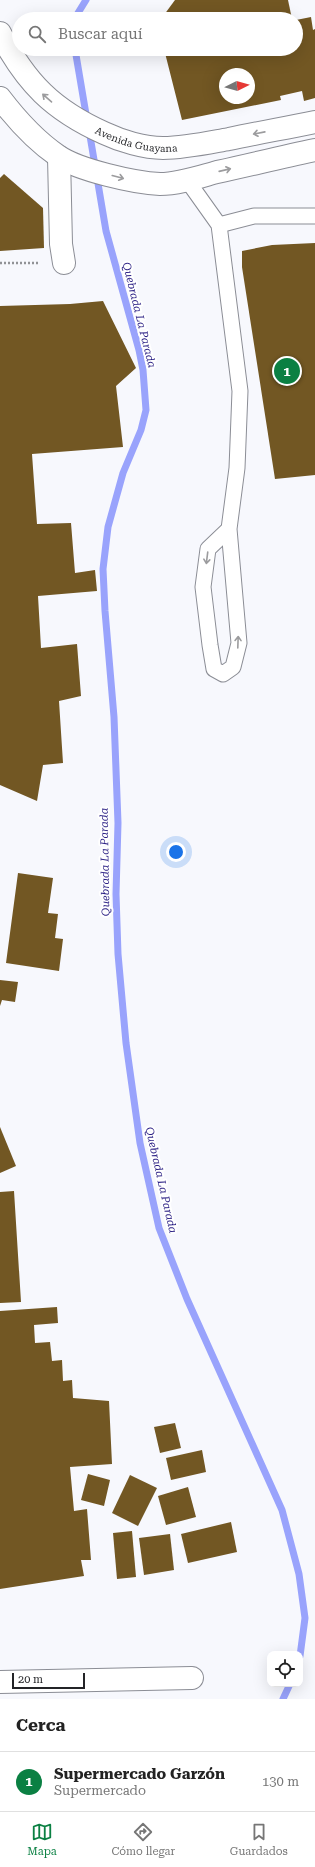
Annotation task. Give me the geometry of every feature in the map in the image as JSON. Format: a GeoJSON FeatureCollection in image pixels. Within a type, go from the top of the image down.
{"type":"FeatureCollection","features":[{"type":"Feature","properties":{"kind":"street","name":"Avenida Guayana"},"geometry":{"type":"LineString","coordinates":[[0,32],[12,53]]}},
{"type":"Feature","properties":{"kind":"street","name":"Avenida Guayana"},"geometry":{"type":"LineString","coordinates":[[14,56],[22,70],[34,84],[58,107],[78,121],[131,143],[162,148],[213,141],[306,124]]}},
{"type":"Feature","properties":{"kind":"street"},"geometry":{"type":"LineString","coordinates":[[0,98],[38,139],[59,157],[80,166],[121,179],[161,184],[312,154],[306,124]]}},
{"type":"Feature","properties":{"kind":"street"},"geometry":{"type":"LineString","coordinates":[[59,157],[61,244],[64,263]]}},
{"type":"Feature","properties":{"kind":"street"},"geometry":{"type":"LineString","coordinates":[[0,1682],[192,1678]]}},
{"type":"Feature","properties":{"kind":"lane"},"geometry":{"type":"LineString","coordinates":[[187,180],[219,225],[240,391],[237,468],[229,529],[240,643],[233,667],[223,674],[214,669],[203,587],[208,549],[229,529]]}},
{"type":"Feature","properties":{"kind":"lane"},"geometry":{"type":"LineString","coordinates":[[219,225],[254,216],[315,216]]}},
{"type":"Feature","properties":{"kind":"path"},"geometry":{"type":"LineString","coordinates":[[0,263],[64,263]]}},
{"type":"Feature","properties":{"kind":"building"},"geometry":{"type":"Polygon","coordinates":[[[175,0],[288,0],[291,12],[166,12],[175,0]]]}},
{"type":"Feature","properties":{"kind":"building"},"geometry":{"type":"Polygon","coordinates":[[[311,17],[313,30],[315,29],[315,98],[304,101],[302,91],[280,96],[281,100],[182,120],[166,56],[303,56],[303,19],[311,17]]]}},
{"type":"Feature","properties":{"kind":"building"},"geometry":{"type":"Polygon","coordinates":[[[4,174],[43,208],[44,248],[0,251],[0,178],[4,174]]]}},
{"type":"Feature","properties":{"kind":"building"},"geometry":{"type":"Polygon","coordinates":[[[315,243],[315,475],[275,479],[242,267],[242,251],[272,245],[315,243]]]}},
{"type":"Feature","properties":{"kind":"building"},"geometry":{"type":"Polygon","coordinates":[[[103,301],[136,368],[116,386],[123,447],[32,454],[37,524],[71,523],[75,573],[95,570],[97,591],[38,596],[41,648],[77,644],[81,696],[59,701],[63,763],[43,765],[37,801],[0,785],[0,306],[70,304],[103,301]]]}},
{"type":"Feature","properties":{"kind":"building"},"geometry":{"type":"Polygon","coordinates":[[[18,873],[53,878],[48,913],[58,914],[55,938],[63,939],[59,971],[6,963],[18,873]]]}},
{"type":"Feature","properties":{"kind":"building"},"geometry":{"type":"Polygon","coordinates":[[[0,980],[18,982],[15,1002],[2,1000],[0,1006],[0,980]]]}},
{"type":"Feature","properties":{"kind":"building"},"geometry":{"type":"Polygon","coordinates":[[[0,1127],[16,1166],[0,1173],[0,1127]]]}},
{"type":"Feature","properties":{"kind":"building"},"geometry":{"type":"Polygon","coordinates":[[[14,1191],[21,1302],[0,1303],[0,1192],[14,1191]]]}},
{"type":"Feature","properties":{"kind":"building"},"geometry":{"type":"Polygon","coordinates":[[[57,1307],[58,1323],[34,1325],[35,1343],[50,1342],[52,1361],[62,1360],[63,1381],[72,1380],[73,1398],[109,1401],[112,1464],[70,1467],[74,1511],[87,1509],[91,1560],[81,1560],[84,1576],[0,1589],[0,1311],[57,1307]]]}},
{"type":"Feature","properties":{"kind":"building"},"geometry":{"type":"Polygon","coordinates":[[[175,1423],[181,1448],[160,1453],[154,1427],[175,1423]]]}},
{"type":"Feature","properties":{"kind":"building"},"geometry":{"type":"Polygon","coordinates":[[[202,1450],[206,1472],[171,1480],[166,1458],[202,1450]]]}},
{"type":"Feature","properties":{"kind":"building"},"geometry":{"type":"Polygon","coordinates":[[[88,1474],[110,1480],[104,1506],[81,1500],[88,1474]]]}},
{"type":"Feature","properties":{"kind":"building"},"geometry":{"type":"Polygon","coordinates":[[[130,1475],[157,1488],[138,1526],[112,1513],[130,1475]]]}},
{"type":"Feature","properties":{"kind":"building"},"geometry":{"type":"Polygon","coordinates":[[[188,1487],[196,1517],[166,1525],[158,1496],[188,1487]]]}},
{"type":"Feature","properties":{"kind":"building"},"geometry":{"type":"Polygon","coordinates":[[[231,1522],[237,1552],[188,1563],[181,1534],[231,1522]]]}},
{"type":"Feature","properties":{"kind":"building"},"geometry":{"type":"Polygon","coordinates":[[[132,1531],[136,1577],[117,1579],[113,1533],[132,1531]]]}},
{"type":"Feature","properties":{"kind":"building"},"geometry":{"type":"Polygon","coordinates":[[[170,1534],[174,1570],[144,1575],[139,1538],[170,1534]]]}},
{"type":"Feature","properties":{"kind":"waterway","name":"Quebrada La Parada"},"geometry":{"type":"LineString","coordinates":[[79,12],[86,0]]}},
{"type":"Feature","properties":{"kind":"waterway","name":"Quebrada La Parada"},"geometry":{"type":"LineString","coordinates":[[76,56],[87,120]]}},
{"type":"Feature","properties":{"kind":"waterway","name":"Quebrada La Parada"},"geometry":{"type":"LineString","coordinates":[[89,130],[106,231],[139,350],[143,370],[146,410],[141,430],[123,473],[108,527],[103,569],[114,717],[118,823],[116,894],[118,954],[126,1043],[140,1143],[159,1228],[187,1299],[282,1510],[299,1574],[305,1618],[301,1651]]}},
{"type":"Feature","properties":{"kind":"waterway","name":"Quebrada La Parada"},"geometry":{"type":"LineString","coordinates":[[283,1699],[289,1687]]}},
{"type":"Feature","properties":{"kind":"place","name":"Supermercado Garzón"},"geometry":{"type":"Point","coordinates":[287,371]}}]}
